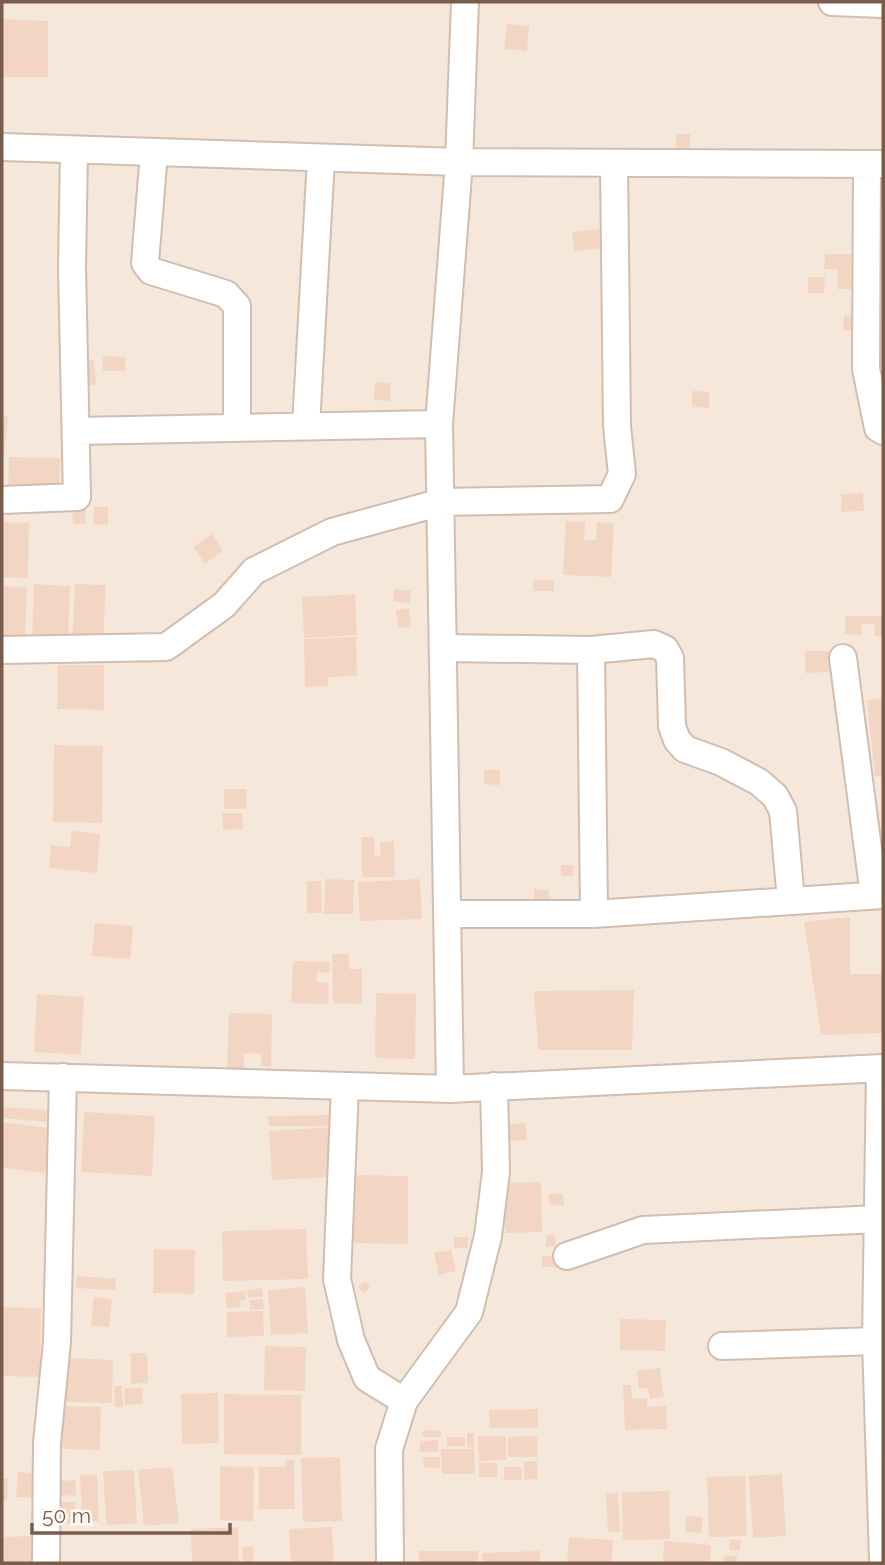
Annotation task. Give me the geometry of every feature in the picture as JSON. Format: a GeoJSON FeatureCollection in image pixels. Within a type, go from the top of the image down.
{"type":"FeatureCollection","features":[{"type":"Feature","properties":{"kind":"street"},"geometry":{"type":"LineString","coordinates":[[450,1089],[439,424],[459,162],[465,2]]}},
{"type":"Feature","properties":{"kind":"street"},"geometry":{"type":"LineString","coordinates":[[832,2],[883,4]]}},
{"type":"Feature","properties":{"kind":"street"},"geometry":{"type":"LineString","coordinates":[[2,147],[459,162],[875,164],[866,369],[878,428],[883,431]]}},
{"type":"Feature","properties":{"kind":"street"},"geometry":{"type":"LineString","coordinates":[[2,500],[77,497],[72,268],[74,149]]}},
{"type":"Feature","properties":{"kind":"street"},"geometry":{"type":"LineString","coordinates":[[154,152],[145,263],[151,271],[226,294],[237,306],[237,427]]}},
{"type":"Feature","properties":{"kind":"street"},"geometry":{"type":"LineString","coordinates":[[306,426],[321,158]]}},
{"type":"Feature","properties":{"kind":"street"},"geometry":{"type":"LineString","coordinates":[[2,650],[166,647],[224,605],[254,571],[332,532],[442,502],[610,499],[622,474],[617,412],[614,163]]}},
{"type":"Feature","properties":{"kind":"street"},"geometry":{"type":"LineString","coordinates":[[76,431],[439,424]]}},
{"type":"Feature","properties":{"kind":"street"},"geometry":{"type":"LineString","coordinates":[[444,648],[591,650],[654,645],[665,649],[670,658],[672,726],[677,740],[685,749],[721,762],[760,782],[775,796],[783,811],[791,901]]}},
{"type":"Feature","properties":{"kind":"street"},"geometry":{"type":"LineString","coordinates":[[591,650],[594,914]]}},
{"type":"Feature","properties":{"kind":"street"},"geometry":{"type":"LineString","coordinates":[[448,914],[594,914],[878,895],[843,658]]}},
{"type":"Feature","properties":{"kind":"street"},"geometry":{"type":"LineString","coordinates":[[2,1076],[450,1089],[881,1068],[876,1341],[883,1559]]}},
{"type":"Feature","properties":{"kind":"street"},"geometry":{"type":"LineString","coordinates":[[46,1563],[47,1443],[57,1342],[63,1077]]}},
{"type":"Feature","properties":{"kind":"street"},"geometry":{"type":"LineString","coordinates":[[345,1086],[337,1279],[351,1340],[367,1378],[404,1401]]}},
{"type":"Feature","properties":{"kind":"street"},"geometry":{"type":"LineString","coordinates":[[390,1563],[389,1448],[404,1401],[469,1312],[488,1236],[496,1172],[494,1086]]}},
{"type":"Feature","properties":{"kind":"street"},"geometry":{"type":"LineString","coordinates":[[567,1256],[643,1230],[878,1219]]}},
{"type":"Feature","properties":{"kind":"street"},"geometry":{"type":"LineString","coordinates":[[722,1346],[876,1341]]}},
{"type":"Feature","properties":{"kind":"shaded area"},"geometry":{"type":"Polygon","coordinates":[[[2,2],[883,2],[883,1563],[2,1563],[2,2]]]}},
{"type":"Feature","properties":{"kind":"building"},"geometry":{"type":"Polygon","coordinates":[[[2,19],[48,21],[48,77],[2,77],[2,19]]]}},
{"type":"Feature","properties":{"kind":"building"},"geometry":{"type":"Polygon","coordinates":[[[507,24],[529,26],[527,51],[504,49],[507,24]]]}},
{"type":"Feature","properties":{"kind":"building"},"geometry":{"type":"Polygon","coordinates":[[[676,134],[690,134],[690,149],[676,149],[676,134]]]}},
{"type":"Feature","properties":{"kind":"building"},"geometry":{"type":"Polygon","coordinates":[[[599,229],[601,248],[574,251],[572,232],[599,229]]]}},
{"type":"Feature","properties":{"kind":"building"},"geometry":{"type":"Polygon","coordinates":[[[825,254],[853,254],[853,289],[837,289],[838,269],[824,269],[825,254]]]}},
{"type":"Feature","properties":{"kind":"building"},"geometry":{"type":"Polygon","coordinates":[[[808,277],[825,277],[824,293],[808,293],[808,277]]]}},
{"type":"Feature","properties":{"kind":"building"},"geometry":{"type":"Polygon","coordinates":[[[844,315],[857,316],[856,331],[843,330],[844,315]]]}},
{"type":"Feature","properties":{"kind":"building"},"geometry":{"type":"Polygon","coordinates":[[[103,356],[125,357],[125,371],[103,371],[103,356]]]}},
{"type":"Feature","properties":{"kind":"building"},"geometry":{"type":"Polygon","coordinates":[[[78,360],[94,360],[96,385],[79,386],[78,360]]]}},
{"type":"Feature","properties":{"kind":"building"},"geometry":{"type":"Polygon","coordinates":[[[375,382],[391,383],[390,401],[374,400],[375,382]]]}},
{"type":"Feature","properties":{"kind":"building"},"geometry":{"type":"Polygon","coordinates":[[[692,391],[709,392],[709,408],[692,407],[692,391]]]}},
{"type":"Feature","properties":{"kind":"building"},"geometry":{"type":"Polygon","coordinates":[[[2,416],[8,416],[4,456],[2,456],[2,416]]]}},
{"type":"Feature","properties":{"kind":"building"},"geometry":{"type":"Polygon","coordinates":[[[9,457],[60,458],[59,493],[8,492],[9,457]]]}},
{"type":"Feature","properties":{"kind":"building"},"geometry":{"type":"Polygon","coordinates":[[[863,493],[864,511],[841,512],[841,494],[863,493]]]}},
{"type":"Feature","properties":{"kind":"building"},"geometry":{"type":"Polygon","coordinates":[[[94,507],[108,507],[108,525],[93,524],[94,507]]]}},
{"type":"Feature","properties":{"kind":"building"},"geometry":{"type":"Polygon","coordinates":[[[85,509],[86,524],[73,524],[72,510],[85,509]]]}},
{"type":"Feature","properties":{"kind":"building"},"geometry":{"type":"Polygon","coordinates":[[[566,521],[585,522],[584,540],[596,540],[597,522],[614,523],[611,577],[563,575],[566,521]]]}},
{"type":"Feature","properties":{"kind":"building"},"geometry":{"type":"Polygon","coordinates":[[[2,522],[29,523],[28,578],[2,577],[2,522]]]}},
{"type":"Feature","properties":{"kind":"building"},"geometry":{"type":"Polygon","coordinates":[[[212,534],[223,551],[205,564],[193,547],[212,534]]]}},
{"type":"Feature","properties":{"kind":"building"},"geometry":{"type":"Polygon","coordinates":[[[533,580],[554,580],[554,591],[533,591],[533,580]]]}},
{"type":"Feature","properties":{"kind":"building"},"geometry":{"type":"Polygon","coordinates":[[[34,584],[70,586],[68,640],[32,639],[34,584]]]}},
{"type":"Feature","properties":{"kind":"building"},"geometry":{"type":"Polygon","coordinates":[[[75,584],[106,585],[103,641],[72,640],[75,584]]]}},
{"type":"Feature","properties":{"kind":"building"},"geometry":{"type":"Polygon","coordinates":[[[2,586],[27,587],[25,637],[2,635],[2,586]]]}},
{"type":"Feature","properties":{"kind":"building"},"geometry":{"type":"Polygon","coordinates":[[[394,589],[411,591],[410,603],[393,601],[394,589]]]}},
{"type":"Feature","properties":{"kind":"building"},"geometry":{"type":"Polygon","coordinates":[[[355,594],[357,635],[304,638],[302,597],[355,594]]]}},
{"type":"Feature","properties":{"kind":"building"},"geometry":{"type":"Polygon","coordinates":[[[409,608],[411,627],[398,628],[396,610],[409,608]]]}},
{"type":"Feature","properties":{"kind":"building"},"geometry":{"type":"Polygon","coordinates":[[[845,616],[883,616],[883,636],[875,636],[874,624],[861,624],[862,635],[845,634],[845,616]]]}},
{"type":"Feature","properties":{"kind":"building"},"geometry":{"type":"Polygon","coordinates":[[[356,637],[357,676],[328,677],[328,686],[305,687],[304,639],[356,637]]]}},
{"type":"Feature","properties":{"kind":"building"},"geometry":{"type":"Polygon","coordinates":[[[805,651],[829,651],[830,672],[805,673],[805,651]]]}},
{"type":"Feature","properties":{"kind":"building"},"geometry":{"type":"Polygon","coordinates":[[[58,665],[104,665],[104,710],[57,709],[58,665]]]}},
{"type":"Feature","properties":{"kind":"building"},"geometry":{"type":"Polygon","coordinates":[[[883,698],[883,776],[875,777],[867,700],[883,698]]]}},
{"type":"Feature","properties":{"kind":"building"},"geometry":{"type":"Polygon","coordinates":[[[54,745],[103,746],[102,823],[53,822],[54,745]]]}},
{"type":"Feature","properties":{"kind":"building"},"geometry":{"type":"Polygon","coordinates":[[[484,770],[500,770],[500,785],[484,784],[484,770]]]}},
{"type":"Feature","properties":{"kind":"building"},"geometry":{"type":"Polygon","coordinates":[[[224,789],[247,789],[247,809],[224,809],[224,789]]]}},
{"type":"Feature","properties":{"kind":"building"},"geometry":{"type":"Polygon","coordinates":[[[222,813],[242,813],[243,829],[223,830],[222,813]]]}},
{"type":"Feature","properties":{"kind":"building"},"geometry":{"type":"Polygon","coordinates":[[[72,831],[100,834],[97,873],[49,868],[51,845],[70,847],[72,831]]]}},
{"type":"Feature","properties":{"kind":"building"},"geometry":{"type":"Polygon","coordinates":[[[361,837],[374,837],[375,856],[381,856],[380,842],[394,841],[395,877],[362,877],[361,837]]]}},
{"type":"Feature","properties":{"kind":"building"},"geometry":{"type":"Polygon","coordinates":[[[561,865],[573,865],[573,876],[561,876],[561,865]]]}},
{"type":"Feature","properties":{"kind":"building"},"geometry":{"type":"Polygon","coordinates":[[[325,879],[354,880],[353,914],[324,914],[325,879]]]}},
{"type":"Feature","properties":{"kind":"building"},"geometry":{"type":"Polygon","coordinates":[[[420,879],[422,919],[360,921],[358,882],[420,879]]]}},
{"type":"Feature","properties":{"kind":"building"},"geometry":{"type":"Polygon","coordinates":[[[307,881],[321,881],[322,913],[307,913],[307,881]]]}},
{"type":"Feature","properties":{"kind":"building"},"geometry":{"type":"Polygon","coordinates":[[[534,889],[549,890],[549,907],[534,907],[534,889]]]}},
{"type":"Feature","properties":{"kind":"building"},"geometry":{"type":"Polygon","coordinates":[[[850,917],[850,974],[883,974],[883,1033],[821,1035],[804,922],[850,917]]]}},
{"type":"Feature","properties":{"kind":"building"},"geometry":{"type":"Polygon","coordinates":[[[95,923],[133,926],[130,959],[92,956],[95,923]]]}},
{"type":"Feature","properties":{"kind":"building"},"geometry":{"type":"Polygon","coordinates":[[[332,954],[349,954],[349,969],[362,969],[362,1004],[333,1003],[332,954]]]}},
{"type":"Feature","properties":{"kind":"building"},"geometry":{"type":"Polygon","coordinates":[[[293,961],[330,962],[329,973],[317,972],[317,982],[329,983],[328,1004],[291,1003],[293,961]]]}},
{"type":"Feature","properties":{"kind":"building"},"geometry":{"type":"Polygon","coordinates":[[[634,990],[632,1050],[538,1048],[534,991],[634,990]]]}},
{"type":"Feature","properties":{"kind":"building"},"geometry":{"type":"Polygon","coordinates":[[[376,993],[416,994],[415,1059],[375,1058],[376,993]]]}},
{"type":"Feature","properties":{"kind":"building"},"geometry":{"type":"Polygon","coordinates":[[[37,994],[84,997],[81,1055],[34,1052],[37,994]]]}},
{"type":"Feature","properties":{"kind":"building"},"geometry":{"type":"Polygon","coordinates":[[[229,1013],[272,1014],[271,1067],[261,1066],[261,1054],[244,1053],[244,1069],[227,1069],[229,1013]]]}},
{"type":"Feature","properties":{"kind":"building"},"geometry":{"type":"Polygon","coordinates":[[[4,1107],[47,1110],[46,1122],[3,1118],[4,1107]]]}},
{"type":"Feature","properties":{"kind":"building"},"geometry":{"type":"Polygon","coordinates":[[[84,1112],[155,1116],[152,1176],[81,1172],[84,1112]]]}},
{"type":"Feature","properties":{"kind":"building"},"geometry":{"type":"Polygon","coordinates":[[[332,1115],[332,1126],[269,1126],[268,1116],[332,1115]]]}},
{"type":"Feature","properties":{"kind":"building"},"geometry":{"type":"Polygon","coordinates":[[[2,1122],[49,1128],[45,1173],[2,1168],[2,1122]]]}},
{"type":"Feature","properties":{"kind":"building"},"geometry":{"type":"Polygon","coordinates":[[[526,1123],[527,1140],[507,1141],[507,1124],[526,1123]]]}},
{"type":"Feature","properties":{"kind":"building"},"geometry":{"type":"Polygon","coordinates":[[[332,1127],[336,1177],[272,1180],[269,1131],[332,1127]]]}},
{"type":"Feature","properties":{"kind":"building"},"geometry":{"type":"Polygon","coordinates":[[[353,1175],[408,1176],[408,1244],[353,1243],[353,1175]]]}},
{"type":"Feature","properties":{"kind":"building"},"geometry":{"type":"Polygon","coordinates":[[[541,1182],[542,1232],[505,1233],[503,1183],[541,1182]]]}},
{"type":"Feature","properties":{"kind":"building"},"geometry":{"type":"Polygon","coordinates":[[[563,1193],[564,1205],[550,1206],[549,1194],[563,1193]]]}},
{"type":"Feature","properties":{"kind":"building"},"geometry":{"type":"Polygon","coordinates":[[[306,1229],[308,1279],[223,1281],[222,1231],[306,1229]]]}},
{"type":"Feature","properties":{"kind":"building"},"geometry":{"type":"Polygon","coordinates":[[[546,1235],[555,1235],[555,1246],[546,1247],[546,1235]]]}},
{"type":"Feature","properties":{"kind":"building"},"geometry":{"type":"Polygon","coordinates":[[[454,1237],[468,1237],[468,1248],[454,1248],[454,1237]]]}},
{"type":"Feature","properties":{"kind":"building"},"geometry":{"type":"Polygon","coordinates":[[[154,1249],[195,1250],[194,1294],[153,1293],[154,1249]]]}},
{"type":"Feature","properties":{"kind":"building"},"geometry":{"type":"Polygon","coordinates":[[[451,1250],[456,1271],[439,1275],[434,1253],[451,1250]]]}},
{"type":"Feature","properties":{"kind":"building"},"geometry":{"type":"Polygon","coordinates":[[[542,1256],[560,1256],[560,1267],[542,1267],[542,1256]]]}},
{"type":"Feature","properties":{"kind":"building"},"geometry":{"type":"Polygon","coordinates":[[[77,1276],[116,1279],[115,1290],[76,1288],[77,1276]]]}},
{"type":"Feature","properties":{"kind":"building"},"geometry":{"type":"Polygon","coordinates":[[[366,1281],[370,1288],[363,1293],[358,1286],[366,1281]]]}},
{"type":"Feature","properties":{"kind":"building"},"geometry":{"type":"Polygon","coordinates":[[[305,1287],[308,1333],[271,1335],[268,1290],[305,1287]]]}},
{"type":"Feature","properties":{"kind":"building"},"geometry":{"type":"Polygon","coordinates":[[[262,1288],[263,1297],[248,1298],[247,1290],[262,1288]]]}},
{"type":"Feature","properties":{"kind":"building"},"geometry":{"type":"Polygon","coordinates":[[[245,1291],[246,1300],[240,1301],[241,1307],[227,1308],[225,1293],[245,1291]]]}},
{"type":"Feature","properties":{"kind":"building"},"geometry":{"type":"Polygon","coordinates":[[[94,1297],[112,1299],[109,1327],[91,1326],[94,1297]]]}},
{"type":"Feature","properties":{"kind":"building"},"geometry":{"type":"Polygon","coordinates":[[[263,1299],[264,1309],[250,1310],[249,1300],[263,1299]]]}},
{"type":"Feature","properties":{"kind":"building"},"geometry":{"type":"Polygon","coordinates":[[[2,1307],[41,1308],[40,1377],[2,1376],[2,1307]]]}},
{"type":"Feature","properties":{"kind":"building"},"geometry":{"type":"Polygon","coordinates":[[[263,1311],[264,1336],[227,1337],[227,1312],[263,1311]]]}},
{"type":"Feature","properties":{"kind":"building"},"geometry":{"type":"Polygon","coordinates":[[[620,1319],[666,1320],[665,1351],[620,1350],[620,1319]]]}},
{"type":"Feature","properties":{"kind":"building"},"geometry":{"type":"Polygon","coordinates":[[[265,1346],[306,1347],[305,1391],[264,1390],[265,1346]]]}},
{"type":"Feature","properties":{"kind":"building"},"geometry":{"type":"Polygon","coordinates":[[[131,1353],[147,1353],[148,1383],[131,1384],[131,1353]]]}},
{"type":"Feature","properties":{"kind":"building"},"geometry":{"type":"Polygon","coordinates":[[[67,1358],[113,1360],[112,1403],[66,1402],[67,1358]]]}},
{"type":"Feature","properties":{"kind":"building"},"geometry":{"type":"Polygon","coordinates":[[[660,1368],[664,1397],[650,1399],[648,1388],[639,1389],[637,1371],[660,1368]]]}},
{"type":"Feature","properties":{"kind":"building"},"geometry":{"type":"Polygon","coordinates":[[[623,1385],[631,1385],[632,1399],[647,1398],[647,1407],[666,1406],[667,1429],[625,1430],[623,1385]]]}},
{"type":"Feature","properties":{"kind":"building"},"geometry":{"type":"Polygon","coordinates":[[[114,1386],[122,1386],[123,1407],[115,1407],[114,1386]]]}},
{"type":"Feature","properties":{"kind":"building"},"geometry":{"type":"Polygon","coordinates":[[[124,1388],[143,1388],[143,1404],[125,1405],[124,1388]]]}},
{"type":"Feature","properties":{"kind":"building"},"geometry":{"type":"Polygon","coordinates":[[[218,1393],[219,1443],[182,1444],[181,1394],[218,1393]]]}},
{"type":"Feature","properties":{"kind":"building"},"geometry":{"type":"Polygon","coordinates":[[[224,1394],[301,1395],[301,1455],[224,1454],[224,1394]]]}},
{"type":"Feature","properties":{"kind":"building"},"geometry":{"type":"Polygon","coordinates":[[[64,1406],[101,1407],[100,1450],[62,1449],[64,1406]]]}},
{"type":"Feature","properties":{"kind":"building"},"geometry":{"type":"Polygon","coordinates":[[[538,1409],[538,1428],[489,1428],[489,1410],[538,1409]]]}},
{"type":"Feature","properties":{"kind":"building"},"geometry":{"type":"Polygon","coordinates":[[[423,1430],[441,1431],[441,1437],[422,1437],[423,1430]]]}},
{"type":"Feature","properties":{"kind":"building"},"geometry":{"type":"Polygon","coordinates":[[[467,1433],[474,1433],[474,1447],[467,1448],[467,1433]]]}},
{"type":"Feature","properties":{"kind":"building"},"geometry":{"type":"Polygon","coordinates":[[[478,1436],[506,1436],[506,1460],[479,1461],[478,1436]]]}},
{"type":"Feature","properties":{"kind":"building"},"geometry":{"type":"Polygon","coordinates":[[[537,1436],[537,1457],[508,1457],[508,1437],[537,1436]]]}},
{"type":"Feature","properties":{"kind":"building"},"geometry":{"type":"Polygon","coordinates":[[[447,1437],[465,1437],[465,1446],[447,1446],[447,1437]]]}},
{"type":"Feature","properties":{"kind":"building"},"geometry":{"type":"Polygon","coordinates":[[[438,1440],[438,1452],[420,1452],[420,1441],[438,1440]]]}},
{"type":"Feature","properties":{"kind":"building"},"geometry":{"type":"Polygon","coordinates":[[[441,1449],[474,1449],[475,1474],[442,1474],[441,1449]]]}},
{"type":"Feature","properties":{"kind":"building"},"geometry":{"type":"Polygon","coordinates":[[[340,1457],[342,1521],[303,1522],[301,1458],[340,1457]]]}},
{"type":"Feature","properties":{"kind":"building"},"geometry":{"type":"Polygon","coordinates":[[[423,1457],[440,1457],[440,1468],[424,1467],[423,1457]]]}},
{"type":"Feature","properties":{"kind":"building"},"geometry":{"type":"Polygon","coordinates":[[[285,1460],[294,1460],[295,1509],[259,1509],[259,1467],[285,1467],[285,1460]]]}},
{"type":"Feature","properties":{"kind":"building"},"geometry":{"type":"Polygon","coordinates":[[[524,1461],[537,1461],[538,1479],[524,1480],[524,1461]]]}},
{"type":"Feature","properties":{"kind":"building"},"geometry":{"type":"Polygon","coordinates":[[[479,1463],[497,1463],[497,1477],[479,1477],[479,1463]]]}},
{"type":"Feature","properties":{"kind":"building"},"geometry":{"type":"Polygon","coordinates":[[[220,1466],[254,1467],[253,1521],[220,1520],[220,1466]]]}},
{"type":"Feature","properties":{"kind":"building"},"geometry":{"type":"Polygon","coordinates":[[[172,1467],[179,1523],[144,1526],[138,1470],[172,1467]]]}},
{"type":"Feature","properties":{"kind":"building"},"geometry":{"type":"Polygon","coordinates":[[[504,1467],[521,1467],[522,1480],[504,1480],[504,1467]]]}},
{"type":"Feature","properties":{"kind":"building"},"geometry":{"type":"Polygon","coordinates":[[[134,1470],[137,1524],[106,1525],[103,1471],[134,1470]]]}},
{"type":"Feature","properties":{"kind":"building"},"geometry":{"type":"Polygon","coordinates":[[[18,1472],[36,1473],[34,1498],[16,1497],[18,1472]]]}},
{"type":"Feature","properties":{"kind":"building"},"geometry":{"type":"Polygon","coordinates":[[[97,1474],[99,1521],[82,1522],[80,1475],[97,1474]]]}},
{"type":"Feature","properties":{"kind":"building"},"geometry":{"type":"Polygon","coordinates":[[[782,1474],[786,1536],[753,1538],[749,1476],[782,1474]]]}},
{"type":"Feature","properties":{"kind":"building"},"geometry":{"type":"Polygon","coordinates":[[[745,1476],[747,1536],[709,1537],[707,1477],[745,1476]]]}},
{"type":"Feature","properties":{"kind":"building"},"geometry":{"type":"Polygon","coordinates":[[[2,1479],[8,1479],[7,1501],[2,1500],[2,1479]]]}},
{"type":"Feature","properties":{"kind":"building"},"geometry":{"type":"Polygon","coordinates":[[[75,1480],[76,1495],[61,1496],[60,1481],[75,1480]]]}},
{"type":"Feature","properties":{"kind":"building"},"geometry":{"type":"Polygon","coordinates":[[[669,1491],[670,1539],[623,1540],[622,1492],[669,1491]]]}},
{"type":"Feature","properties":{"kind":"building"},"geometry":{"type":"Polygon","coordinates":[[[618,1493],[620,1532],[608,1532],[606,1494],[618,1493]]]}},
{"type":"Feature","properties":{"kind":"building"},"geometry":{"type":"Polygon","coordinates":[[[61,1502],[75,1502],[76,1523],[62,1524],[61,1502]]]}},
{"type":"Feature","properties":{"kind":"building"},"geometry":{"type":"Polygon","coordinates":[[[686,1516],[703,1517],[701,1533],[685,1532],[686,1516]]]}},
{"type":"Feature","properties":{"kind":"building"},"geometry":{"type":"Polygon","coordinates":[[[238,1527],[239,1563],[192,1563],[191,1529],[238,1527]]]}},
{"type":"Feature","properties":{"kind":"building"},"geometry":{"type":"Polygon","coordinates":[[[332,1527],[334,1563],[291,1563],[289,1529],[332,1527]]]}},
{"type":"Feature","properties":{"kind":"building"},"geometry":{"type":"Polygon","coordinates":[[[32,1536],[34,1563],[2,1563],[2,1537],[32,1536]]]}},
{"type":"Feature","properties":{"kind":"building"},"geometry":{"type":"Polygon","coordinates":[[[569,1537],[613,1540],[612,1563],[567,1563],[569,1537]]]}},
{"type":"Feature","properties":{"kind":"building"},"geometry":{"type":"Polygon","coordinates":[[[730,1539],[741,1540],[740,1551],[729,1550],[730,1539]]]}},
{"type":"Feature","properties":{"kind":"building"},"geometry":{"type":"Polygon","coordinates":[[[664,1541],[711,1545],[710,1563],[663,1563],[664,1541]]]}},
{"type":"Feature","properties":{"kind":"building"},"geometry":{"type":"Polygon","coordinates":[[[253,1546],[254,1563],[243,1563],[242,1547],[253,1546]]]}},
{"type":"Feature","properties":{"kind":"building"},"geometry":{"type":"Polygon","coordinates":[[[419,1551],[478,1551],[478,1563],[419,1563],[419,1551]]]}},
{"type":"Feature","properties":{"kind":"building"},"geometry":{"type":"Polygon","coordinates":[[[540,1551],[540,1563],[483,1563],[482,1553],[540,1551]]]}},
{"type":"Feature","properties":{"kind":"building"},"geometry":{"type":"Polygon","coordinates":[[[724,1555],[737,1556],[736,1563],[723,1563],[724,1555]]]}}]}
